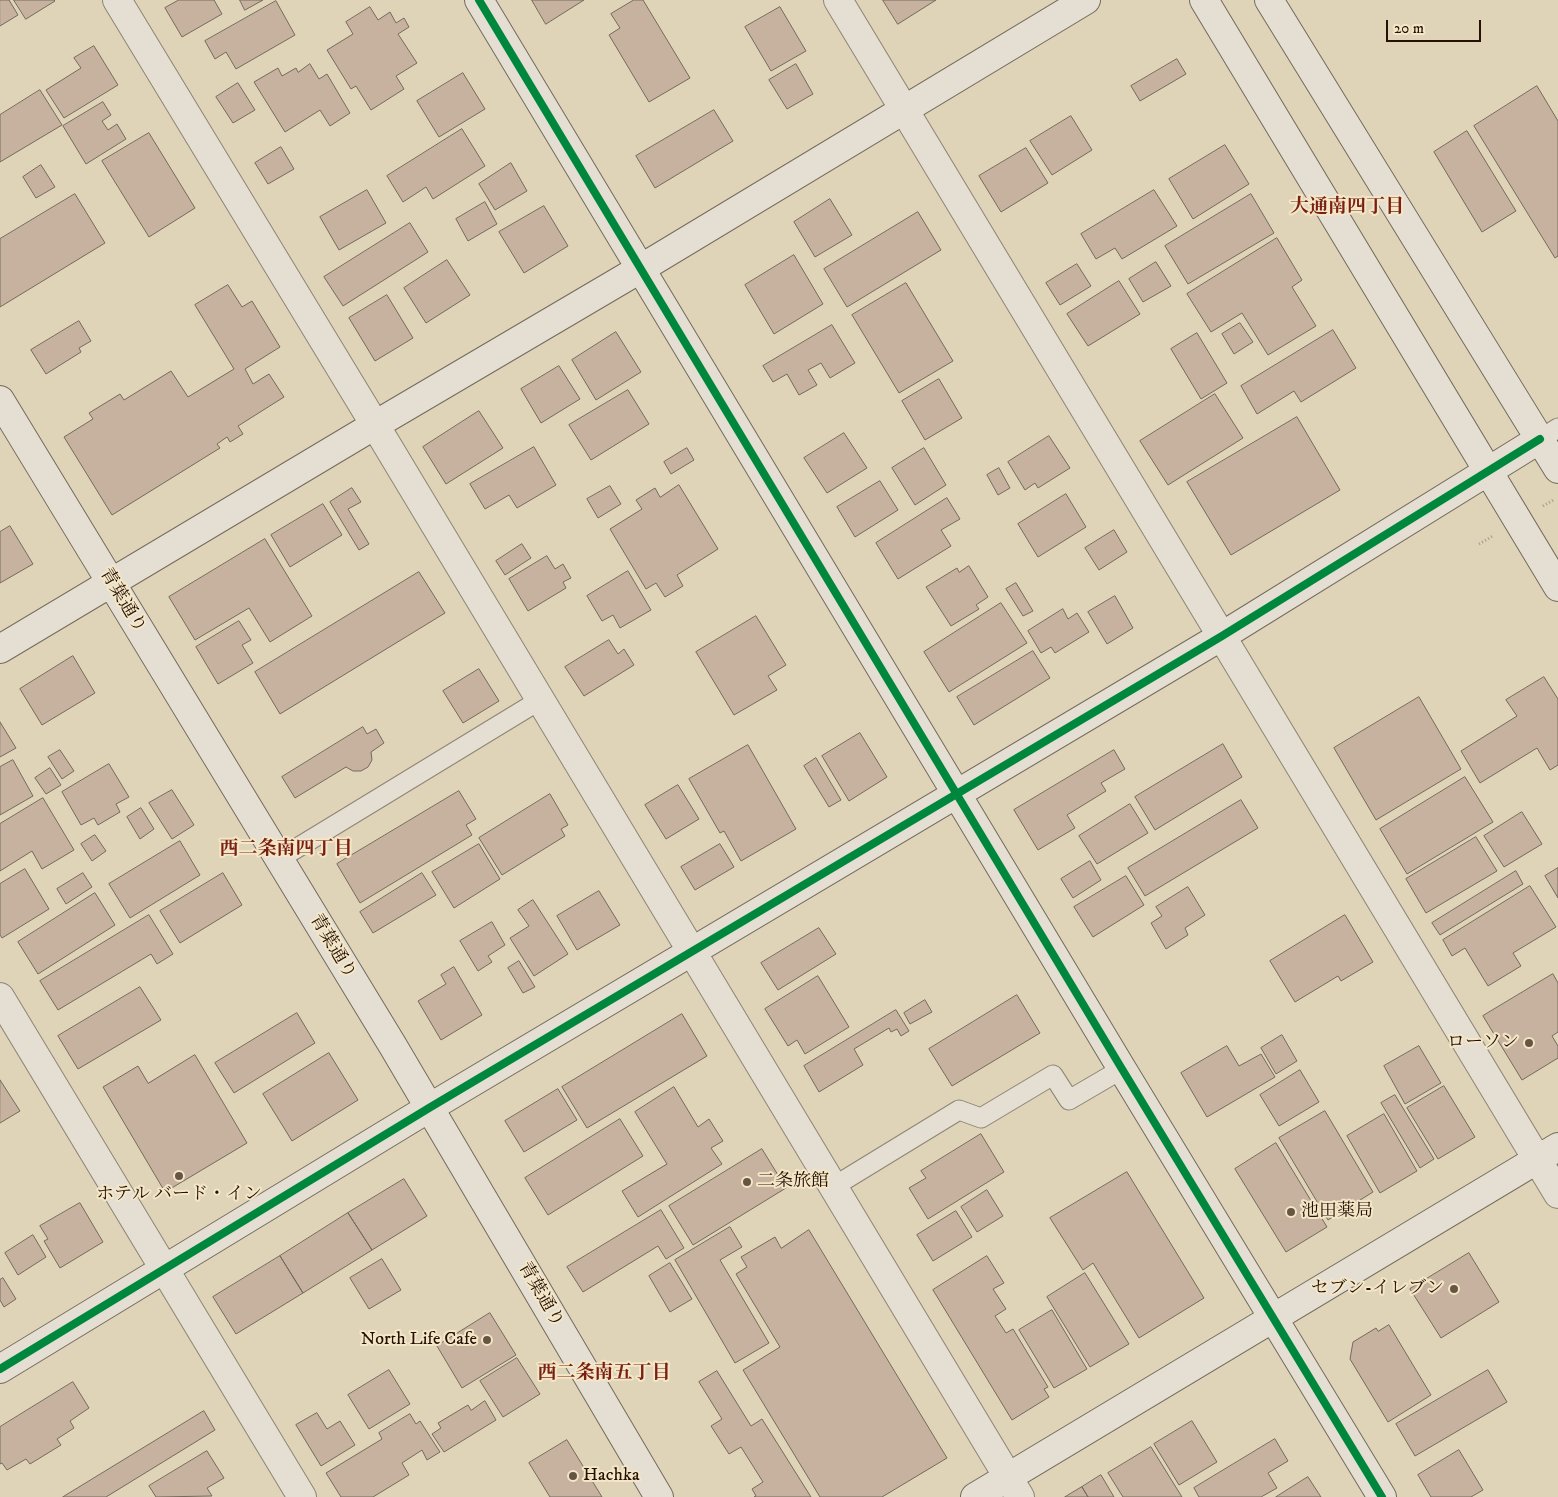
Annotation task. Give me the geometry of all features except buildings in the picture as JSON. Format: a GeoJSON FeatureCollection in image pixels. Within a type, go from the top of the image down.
{"type":"FeatureCollection","features":[{"type":"Feature","properties":{"kind":"street"},"geometry":{"type":"LineString","coordinates":[[117,0],[1014,1487]]}},
{"type":"Feature","properties":{"kind":"street"},"geometry":{"type":"LineString","coordinates":[[478,0],[1382,1497]]}},
{"type":"Feature","properties":{"kind":"street"},"geometry":{"type":"LineString","coordinates":[[838,0],[1222,636],[1548,1154],[1558,1194]]}},
{"type":"Feature","properties":{"kind":"street"},"geometry":{"type":"LineString","coordinates":[[0,649],[640,269],[1086,0]]}},
{"type":"Feature","properties":{"kind":"street"},"geometry":{"type":"LineString","coordinates":[[1204,0],[1558,587]]}},
{"type":"Feature","properties":{"kind":"street"},"geometry":{"type":"LineString","coordinates":[[1269,0],[1549,434],[1558,469]]}},
{"type":"Feature","properties":{"kind":"street","name":"青葉通り"},"geometry":{"type":"LineString","coordinates":[[0,400],[429,1108],[659,1497]]}},
{"type":"Feature","properties":{"kind":"street"},"geometry":{"type":"LineString","coordinates":[[0,1369],[429,1108],[1222,636],[1549,434]]}},
{"type":"Feature","properties":{"kind":"street"},"geometry":{"type":"LineString","coordinates":[[0,997],[302,1497]]}},
{"type":"Feature","properties":{"kind":"street"},"geometry":{"type":"LineString","coordinates":[[975,1497],[1014,1487],[1275,1318],[1548,1154]]}},
{"type":"Feature","properties":{"kind":"lane"},"geometry":{"type":"LineString","coordinates":[[279,859],[540,700]]}},
{"type":"Feature","properties":{"kind":"lane"},"geometry":{"type":"LineString","coordinates":[[833,1187],[959,1110],[981,1118],[1053,1075],[1070,1100],[1122,1069]]}},
{"type":"Feature","properties":{"kind":"cycle path"},"geometry":{"type":"LineString","coordinates":[[479,0],[1122,1069],[1382,1497]]}},
{"type":"Feature","properties":{"kind":"cycle path"},"geometry":{"type":"LineString","coordinates":[[0,1369],[429,1108],[1222,636],[1540,439]]}},
{"type":"Feature","properties":{"kind":"place","name":"ローソン"},"geometry":{"type":"Point","coordinates":[1529,1043]}},
{"type":"Feature","properties":{"kind":"place","name":"ホテル バード・イン"},"geometry":{"type":"Point","coordinates":[179,1176]}},
{"type":"Feature","properties":{"kind":"place","name":"二条旅館"},"geometry":{"type":"Point","coordinates":[747,1182]}},
{"type":"Feature","properties":{"kind":"place","name":"池田薬局"},"geometry":{"type":"Point","coordinates":[1291,1212]}},
{"type":"Feature","properties":{"kind":"place","name":"セブン-イレブン"},"geometry":{"type":"Point","coordinates":[1454,1289]}},
{"type":"Feature","properties":{"kind":"place","name":"North Life Cafe"},"geometry":{"type":"Point","coordinates":[487,1340]}},
{"type":"Feature","properties":{"kind":"place","name":"Hachka"},"geometry":{"type":"Point","coordinates":[573,1476]}},
{"type":"Feature","properties":{"kind":"district","name":"大通南四丁目"},"geometry":{"type":"Point","coordinates":[1347,208]}},
{"type":"Feature","properties":{"kind":"district","name":"西二条南四丁目"},"geometry":{"type":"Point","coordinates":[286,850]}},
{"type":"Feature","properties":{"kind":"district","name":"西二条南五丁目"},"geometry":{"type":"Point","coordinates":[604,1374]}}]}
